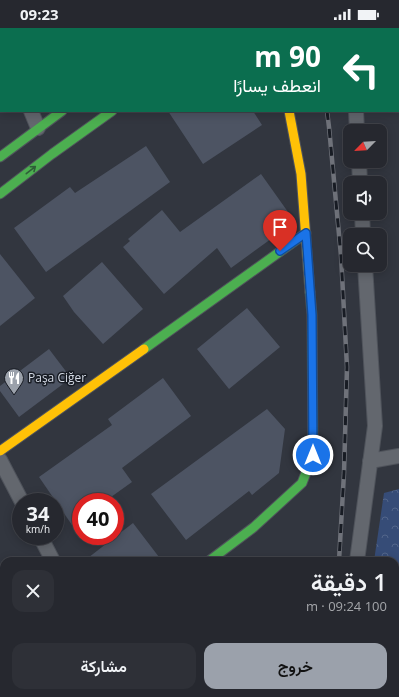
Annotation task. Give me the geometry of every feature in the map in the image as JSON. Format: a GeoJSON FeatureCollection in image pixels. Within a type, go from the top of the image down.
{"type":"FeatureCollection","features":[{"type":"Feature","properties":{"kind":"street"},"geometry":{"type":"LineString","coordinates":[[31,112],[38,128]]}},
{"type":"Feature","properties":{"kind":"street"},"geometry":{"type":"LineString","coordinates":[[0,157],[61,112]]}},
{"type":"Feature","properties":{"kind":"street"},"geometry":{"type":"LineString","coordinates":[[0,194],[111,112]]}},
{"type":"Feature","properties":{"kind":"street"},"geometry":{"type":"LineString","coordinates":[[214,557],[254,527],[302,483],[313,455],[312,315],[301,174],[289,112]]}},
{"type":"Feature","properties":{"kind":"street"},"geometry":{"type":"LineString","coordinates":[[356,112],[357,124]]}},
{"type":"Feature","properties":{"kind":"street"},"geometry":{"type":"LineString","coordinates":[[0,450],[306,233]]}},
{"type":"Feature","properties":{"kind":"street"},"geometry":{"type":"LineString","coordinates":[[358,557],[375,426],[365,272]]}},
{"type":"Feature","properties":{"kind":"street"},"geometry":{"type":"LineString","coordinates":[[370,461],[399,456]]}},
{"type":"Feature","properties":{"kind":"street"},"geometry":{"type":"LineString","coordinates":[[0,460],[17,493]]}},
{"type":"Feature","properties":{"kind":"street"},"geometry":{"type":"LineString","coordinates":[[45,545],[51,557]]}},
{"type":"Feature","properties":{"kind":"green space"},"geometry":{"type":"Polygon","coordinates":[[[399,489],[399,557],[375,557],[384,493],[399,489]]]}},
{"type":"Feature","properties":{"kind":"building"},"geometry":{"type":"Polygon","coordinates":[[[169,112],[254,112],[262,125],[203,164],[169,112]]]}},
{"type":"Feature","properties":{"kind":"building"},"geometry":{"type":"Polygon","coordinates":[[[146,146],[170,182],[46,272],[14,228],[70,187],[75,193],[146,146]]]}},
{"type":"Feature","properties":{"kind":"building"},"geometry":{"type":"Polygon","coordinates":[[[261,174],[293,219],[293,223],[231,268],[217,248],[164,294],[123,247],[130,241],[128,239],[162,210],[180,232],[261,174]]]}},
{"type":"Feature","properties":{"kind":"building"},"geometry":{"type":"Polygon","coordinates":[[[0,254],[35,298],[0,326],[0,254]]]}},
{"type":"Feature","properties":{"kind":"building"},"geometry":{"type":"Polygon","coordinates":[[[102,262],[143,309],[103,344],[74,312],[63,296],[102,262]]]}},
{"type":"Feature","properties":{"kind":"building"},"geometry":{"type":"Polygon","coordinates":[[[247,308],[280,347],[229,389],[197,349],[247,308]]]}},
{"type":"Feature","properties":{"kind":"building"},"geometry":{"type":"Polygon","coordinates":[[[49,349],[71,378],[19,417],[0,391],[0,386],[49,349]]]}},
{"type":"Feature","properties":{"kind":"building"},"geometry":{"type":"Polygon","coordinates":[[[163,378],[191,416],[122,468],[132,482],[117,493],[72,493],[72,525],[64,513],[64,493],[50,493],[39,477],[112,425],[108,419],[163,378]]]}},
{"type":"Feature","properties":{"kind":"building"},"geometry":{"type":"Polygon","coordinates":[[[267,409],[285,429],[279,473],[252,495],[249,491],[186,540],[151,494],[267,409]]]}},
{"type":"Feature","properties":{"kind":"building"},"geometry":{"type":"Polygon","coordinates":[[[133,523],[159,557],[89,557],[105,545],[124,545],[124,530],[133,523]]]}},
{"type":"Feature","properties":{"kind":"railway"},"geometry":{"type":"LineString","coordinates":[[327,112],[341,256],[347,367],[344,473],[339,557]]}},
{"type":"Feature","properties":{"kind":"traffic: fast"},"geometry":{"type":"LineString","coordinates":[[0,157],[61,112]]}},
{"type":"Feature","properties":{"kind":"traffic: fast"},"geometry":{"type":"LineString","coordinates":[[0,194],[111,112]]}},
{"type":"Feature","properties":{"kind":"traffic: fast"},"geometry":{"type":"LineString","coordinates":[[144,349],[306,233]]}},
{"type":"Feature","properties":{"kind":"traffic: fast"},"geometry":{"type":"LineString","coordinates":[[214,557],[254,527],[302,483],[313,455],[312,315],[310,292]]}},
{"type":"Feature","properties":{"kind":"traffic: slow"},"geometry":{"type":"LineString","coordinates":[[289,112],[301,174],[310,292]]}},
{"type":"Feature","properties":{"kind":"traffic: slow"},"geometry":{"type":"LineString","coordinates":[[0,451],[144,349]]}},
{"type":"Feature","properties":{"kind":"place","name":"Paşa Ciğer"},"geometry":{"type":"Point","coordinates":[14,395]}},
{"type":"Feature","properties":{"kind":"route"},"geometry":{"type":"LineString","coordinates":[[280,251],[306,233],[312,315],[313,455]]}}]}
